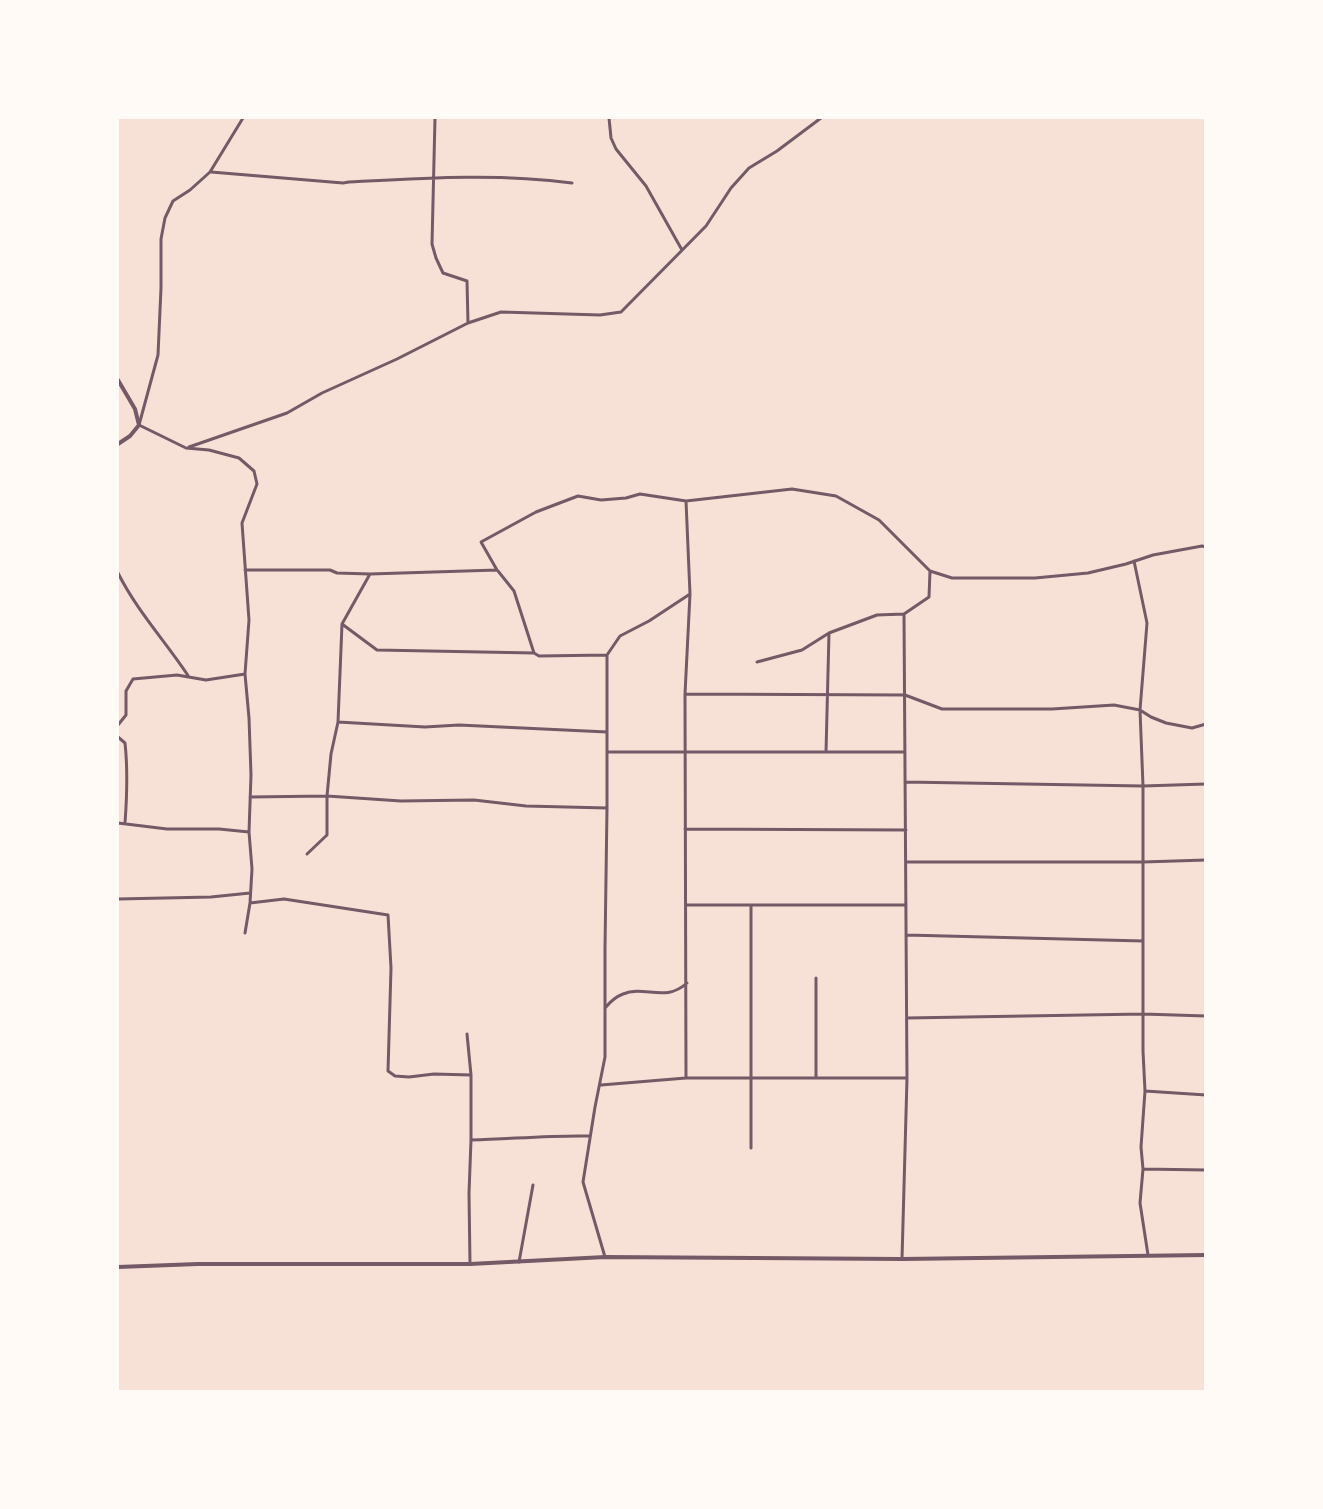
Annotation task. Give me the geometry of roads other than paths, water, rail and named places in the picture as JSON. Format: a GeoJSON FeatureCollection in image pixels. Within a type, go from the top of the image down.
{"type":"FeatureCollection","features":[{"type":"Feature","properties":{"kind":"street"},"geometry":{"type":"LineString","coordinates":[[118,444],[130,436],[139,425],[158,355],[162,288],[161,239],[165,218],[173,201],[190,190],[210,172],[243,118]]}},
{"type":"Feature","properties":{"kind":"street"},"geometry":{"type":"LineString","coordinates":[[435,118],[432,244],[443,273],[467,280],[468,323]]}},
{"type":"Feature","properties":{"kind":"street"},"geometry":{"type":"LineString","coordinates":[[610,118],[611,138],[616,149],[646,186],[682,250]]}},
{"type":"Feature","properties":{"kind":"street"},"geometry":{"type":"LineString","coordinates":[[186,448],[287,413],[322,393],[468,323],[501,312],[600,315],[621,312],[706,226],[731,188],[749,168],[778,151],[819,118]]}},
{"type":"Feature","properties":{"kind":"street"},"geometry":{"type":"LineString","coordinates":[[210,172],[343,183],[433,177],[529,178],[572,182]]}},
{"type":"Feature","properties":{"kind":"street"},"geometry":{"type":"LineString","coordinates":[[118,380],[135,410],[139,425],[186,448],[209,450],[240,458],[254,471],[257,484],[242,523],[249,620],[245,674],[249,718],[249,832],[252,869],[250,903],[245,933]]}},
{"type":"Feature","properties":{"kind":"street"},"geometry":{"type":"LineString","coordinates":[[534,654],[514,591],[497,570],[481,542],[536,512],[578,496],[601,500],[626,498],[640,494],[686,501],[792,489],[836,496],[879,520],[930,571],[952,578],[1035,578],[1088,573],[1134,562],[1153,555],[1202,546],[1206,547]]}},
{"type":"Feature","properties":{"kind":"street"},"geometry":{"type":"LineString","coordinates":[[686,501],[690,594],[685,694],[686,1078]]}},
{"type":"Feature","properties":{"kind":"street"},"geometry":{"type":"LineString","coordinates":[[1134,562],[1147,623],[1140,710],[1143,786],[1145,1091],[1140,1147],[1143,1169],[1140,1203],[1148,1255]]}},
{"type":"Feature","properties":{"kind":"street"},"geometry":{"type":"LineString","coordinates":[[245,570],[330,570],[337,573],[370,574],[497,570]]}},
{"type":"Feature","properties":{"kind":"street"},"geometry":{"type":"LineString","coordinates":[[756,662],[802,650],[829,633],[878,614],[904,614],[929,597],[930,571]]}},
{"type":"Feature","properties":{"kind":"street"},"geometry":{"type":"LineString","coordinates":[[118,574],[136,604],[189,677]]}},
{"type":"Feature","properties":{"kind":"street"},"geometry":{"type":"LineString","coordinates":[[307,854],[327,835],[327,796],[331,754],[338,722],[342,624],[370,574]]}},
{"type":"Feature","properties":{"kind":"street"},"geometry":{"type":"LineString","coordinates":[[605,1258],[583,1182],[605,1057],[604,1008],[608,808],[606,655],[620,636],[649,621],[690,594]]}},
{"type":"Feature","properties":{"kind":"street"},"geometry":{"type":"LineString","coordinates":[[902,1260],[907,1078],[904,614]]}},
{"type":"Feature","properties":{"kind":"street"},"geometry":{"type":"LineString","coordinates":[[342,624],[377,650],[534,654],[539,656],[606,655]]}},
{"type":"Feature","properties":{"kind":"street"},"geometry":{"type":"LineString","coordinates":[[826,752],[829,633]]}},
{"type":"Feature","properties":{"kind":"street"},"geometry":{"type":"LineString","coordinates":[[118,725],[126,715],[126,691],[134,679],[177,675],[206,680],[245,674]]}},
{"type":"Feature","properties":{"kind":"street"},"geometry":{"type":"LineString","coordinates":[[685,694],[905,695],[942,709],[1052,710],[1114,705],[1140,710],[1166,723],[1192,728],[1206,724]]}},
{"type":"Feature","properties":{"kind":"street"},"geometry":{"type":"LineString","coordinates":[[338,722],[425,726],[459,724],[607,732]]}},
{"type":"Feature","properties":{"kind":"street"},"geometry":{"type":"LineString","coordinates":[[118,737],[125,743],[127,762],[128,789],[125,823]]}},
{"type":"Feature","properties":{"kind":"street"},"geometry":{"type":"LineString","coordinates":[[607,752],[905,752]]}},
{"type":"Feature","properties":{"kind":"street"},"geometry":{"type":"LineString","coordinates":[[905,782],[1143,786],[1206,784]]}},
{"type":"Feature","properties":{"kind":"street"},"geometry":{"type":"LineString","coordinates":[[250,797],[327,796],[401,801],[474,800],[526,806],[608,808]]}},
{"type":"Feature","properties":{"kind":"street"},"geometry":{"type":"LineString","coordinates":[[118,823],[167,829],[219,829],[249,832]]}},
{"type":"Feature","properties":{"kind":"street"},"geometry":{"type":"LineString","coordinates":[[686,830],[906,830]]}},
{"type":"Feature","properties":{"kind":"street"},"geometry":{"type":"LineString","coordinates":[[906,862],[1143,862],[1206,860]]}},
{"type":"Feature","properties":{"kind":"street"},"geometry":{"type":"LineString","coordinates":[[118,899],[211,897],[250,893]]}},
{"type":"Feature","properties":{"kind":"street"},"geometry":{"type":"LineString","coordinates":[[250,903],[284,899],[388,915],[391,968],[388,1071],[395,1076],[410,1077],[434,1074],[471,1075]]}},
{"type":"Feature","properties":{"kind":"street"},"geometry":{"type":"LineString","coordinates":[[686,905],[906,906]]}},
{"type":"Feature","properties":{"kind":"street"},"geometry":{"type":"LineString","coordinates":[[751,905],[752,1148]]}},
{"type":"Feature","properties":{"kind":"street"},"geometry":{"type":"LineString","coordinates":[[906,935],[1143,941]]}},
{"type":"Feature","properties":{"kind":"street"},"geometry":{"type":"LineString","coordinates":[[816,978],[816,1078]]}},
{"type":"Feature","properties":{"kind":"street"},"geometry":{"type":"LineString","coordinates":[[604,1008],[614,998],[625,993],[670,992],[679,990],[687,983]]}},
{"type":"Feature","properties":{"kind":"street"},"geometry":{"type":"LineString","coordinates":[[907,1018],[1143,1014],[1206,1016]]}},
{"type":"Feature","properties":{"kind":"street"},"geometry":{"type":"LineString","coordinates":[[467,1034],[471,1075],[471,1140],[468,1193],[470,1264]]}},
{"type":"Feature","properties":{"kind":"street"},"geometry":{"type":"LineString","coordinates":[[601,1084],[686,1078],[907,1078]]}},
{"type":"Feature","properties":{"kind":"street"},"geometry":{"type":"LineString","coordinates":[[1145,1091],[1206,1095]]}},
{"type":"Feature","properties":{"kind":"street"},"geometry":{"type":"LineString","coordinates":[[471,1140],[590,1136]]}},
{"type":"Feature","properties":{"kind":"street"},"geometry":{"type":"LineString","coordinates":[[1143,1169],[1206,1170]]}},
{"type":"Feature","properties":{"kind":"street"},"geometry":{"type":"LineString","coordinates":[[520,1262],[533,1185]]}},
{"type":"Feature","properties":{"kind":"street"},"geometry":{"type":"LineString","coordinates":[[118,1267],[198,1264],[470,1264],[605,1258],[902,1260],[1206,1255]]}}]}
